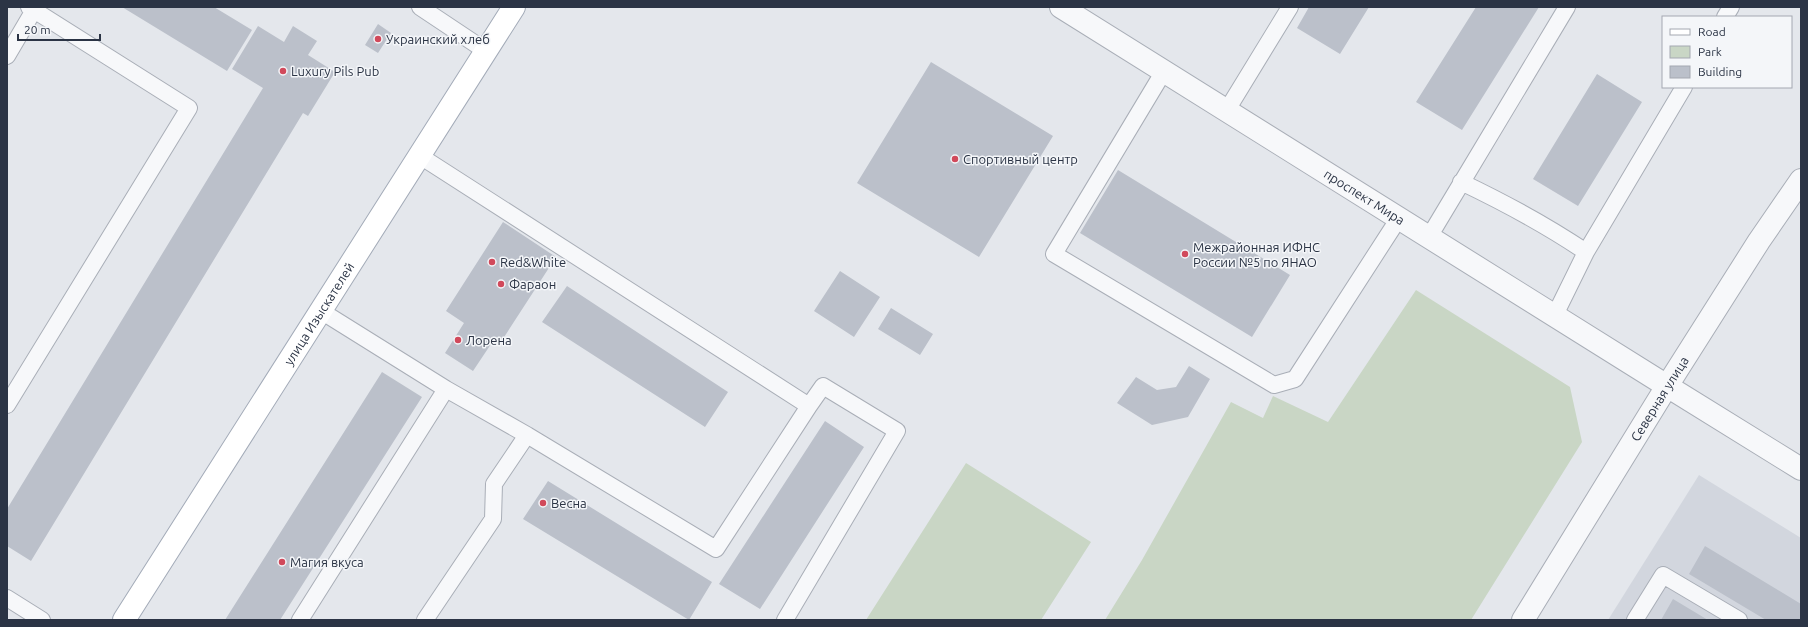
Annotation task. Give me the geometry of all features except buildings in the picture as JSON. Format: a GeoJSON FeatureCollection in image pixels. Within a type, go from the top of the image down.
{"type":"FeatureCollection","features":[{"type":"Feature","properties":{"kind":"main road","name":"улица Изыскателей"},"geometry":{"type":"LineString","coordinates":[[124,620],[514,7]]}},
{"type":"Feature","properties":{"kind":"street","name":"проспект Мира"},"geometry":{"type":"LineString","coordinates":[[1061,7],[1801,469]]}},
{"type":"Feature","properties":{"kind":"street","name":"Северная улица"},"geometry":{"type":"LineString","coordinates":[[1523,620],[1667,386],[1759,241],[1801,180]]}},
{"type":"Feature","properties":{"kind":"lane"},"geometry":{"type":"LineString","coordinates":[[420,7],[486,51]]}},
{"type":"Feature","properties":{"kind":"lane"},"geometry":{"type":"LineString","coordinates":[[1227,110],[1290,7]]}},
{"type":"Feature","properties":{"kind":"lane"},"geometry":{"type":"LineString","coordinates":[[1429,237],[1567,7]]}},
{"type":"Feature","properties":{"kind":"lane"},"geometry":{"type":"LineString","coordinates":[[1726,16],[1731,7]]}},
{"type":"Feature","properties":{"kind":"lane"},"geometry":{"type":"LineString","coordinates":[[7,56],[32,8],[189,108],[7,405]]}},
{"type":"Feature","properties":{"kind":"lane"},"geometry":{"type":"LineString","coordinates":[[1164,71],[1054,254],[1274,385],[1295,378],[1399,218]]}},
{"type":"Feature","properties":{"kind":"lane"},"geometry":{"type":"LineString","coordinates":[[1555,315],[1586,252],[1683,88]]}},
{"type":"Feature","properties":{"kind":"lane"},"geometry":{"type":"LineString","coordinates":[[420,156],[809,406]]}},
{"type":"Feature","properties":{"kind":"lane"},"geometry":{"type":"LineString","coordinates":[[1461,182],[1522,212],[1554,230],[1586,252]]}},
{"type":"Feature","properties":{"kind":"lane"},"geometry":{"type":"LineString","coordinates":[[321,311],[446,389],[527,435],[716,549],[823,386],[897,431],[785,620]]}},
{"type":"Feature","properties":{"kind":"lane"},"geometry":{"type":"LineString","coordinates":[[300,620],[446,389]]}},
{"type":"Feature","properties":{"kind":"lane"},"geometry":{"type":"LineString","coordinates":[[425,620],[493,519],[494,484],[527,435]]}},
{"type":"Feature","properties":{"kind":"lane"},"geometry":{"type":"LineString","coordinates":[[1635,620],[1663,575],[1739,620]]}},
{"type":"Feature","properties":{"kind":"lane"},"geometry":{"type":"LineString","coordinates":[[7,598],[42,620]]}},
{"type":"Feature","properties":{"kind":"shaded area"},"geometry":{"type":"Polygon","coordinates":[[[1699,475],[1801,538],[1801,620],[1608,620],[1699,475]]]}},
{"type":"Feature","properties":{"kind":"green space"},"geometry":{"type":"Polygon","coordinates":[[[1416,290],[1570,387],[1582,442],[1471,620],[1105,620],[1142,560],[1231,402],[1263,418],[1273,396],[1328,422],[1416,290]]]}},
{"type":"Feature","properties":{"kind":"green space"},"geometry":{"type":"Polygon","coordinates":[[[966,463],[1091,542],[1041,620],[866,620],[966,463]]]}},
{"type":"Feature","properties":{"kind":"place","name":"Украинский хлеб"},"geometry":{"type":"Point","coordinates":[378,39]}},
{"type":"Feature","properties":{"kind":"place","name":"Luxury Pils Pub"},"geometry":{"type":"Point","coordinates":[283,71]}},
{"type":"Feature","properties":{"kind":"place","name":"Спортивный центр"},"geometry":{"type":"Point","coordinates":[955,159]}},
{"type":"Feature","properties":{"kind":"place","name":"Межрайонная ИФНС России №5 по ЯНАО"},"geometry":{"type":"Point","coordinates":[1185,254]}},
{"type":"Feature","properties":{"kind":"place","name":"Red&White"},"geometry":{"type":"Point","coordinates":[492,262]}},
{"type":"Feature","properties":{"kind":"place","name":"Фараон"},"geometry":{"type":"Point","coordinates":[501,284]}},
{"type":"Feature","properties":{"kind":"place","name":"Лорена"},"geometry":{"type":"Point","coordinates":[458,340]}},
{"type":"Feature","properties":{"kind":"place","name":"Весна"},"geometry":{"type":"Point","coordinates":[543,503]}},
{"type":"Feature","properties":{"kind":"place","name":"Магия вкуса"},"geometry":{"type":"Point","coordinates":[282,562]}}]}
